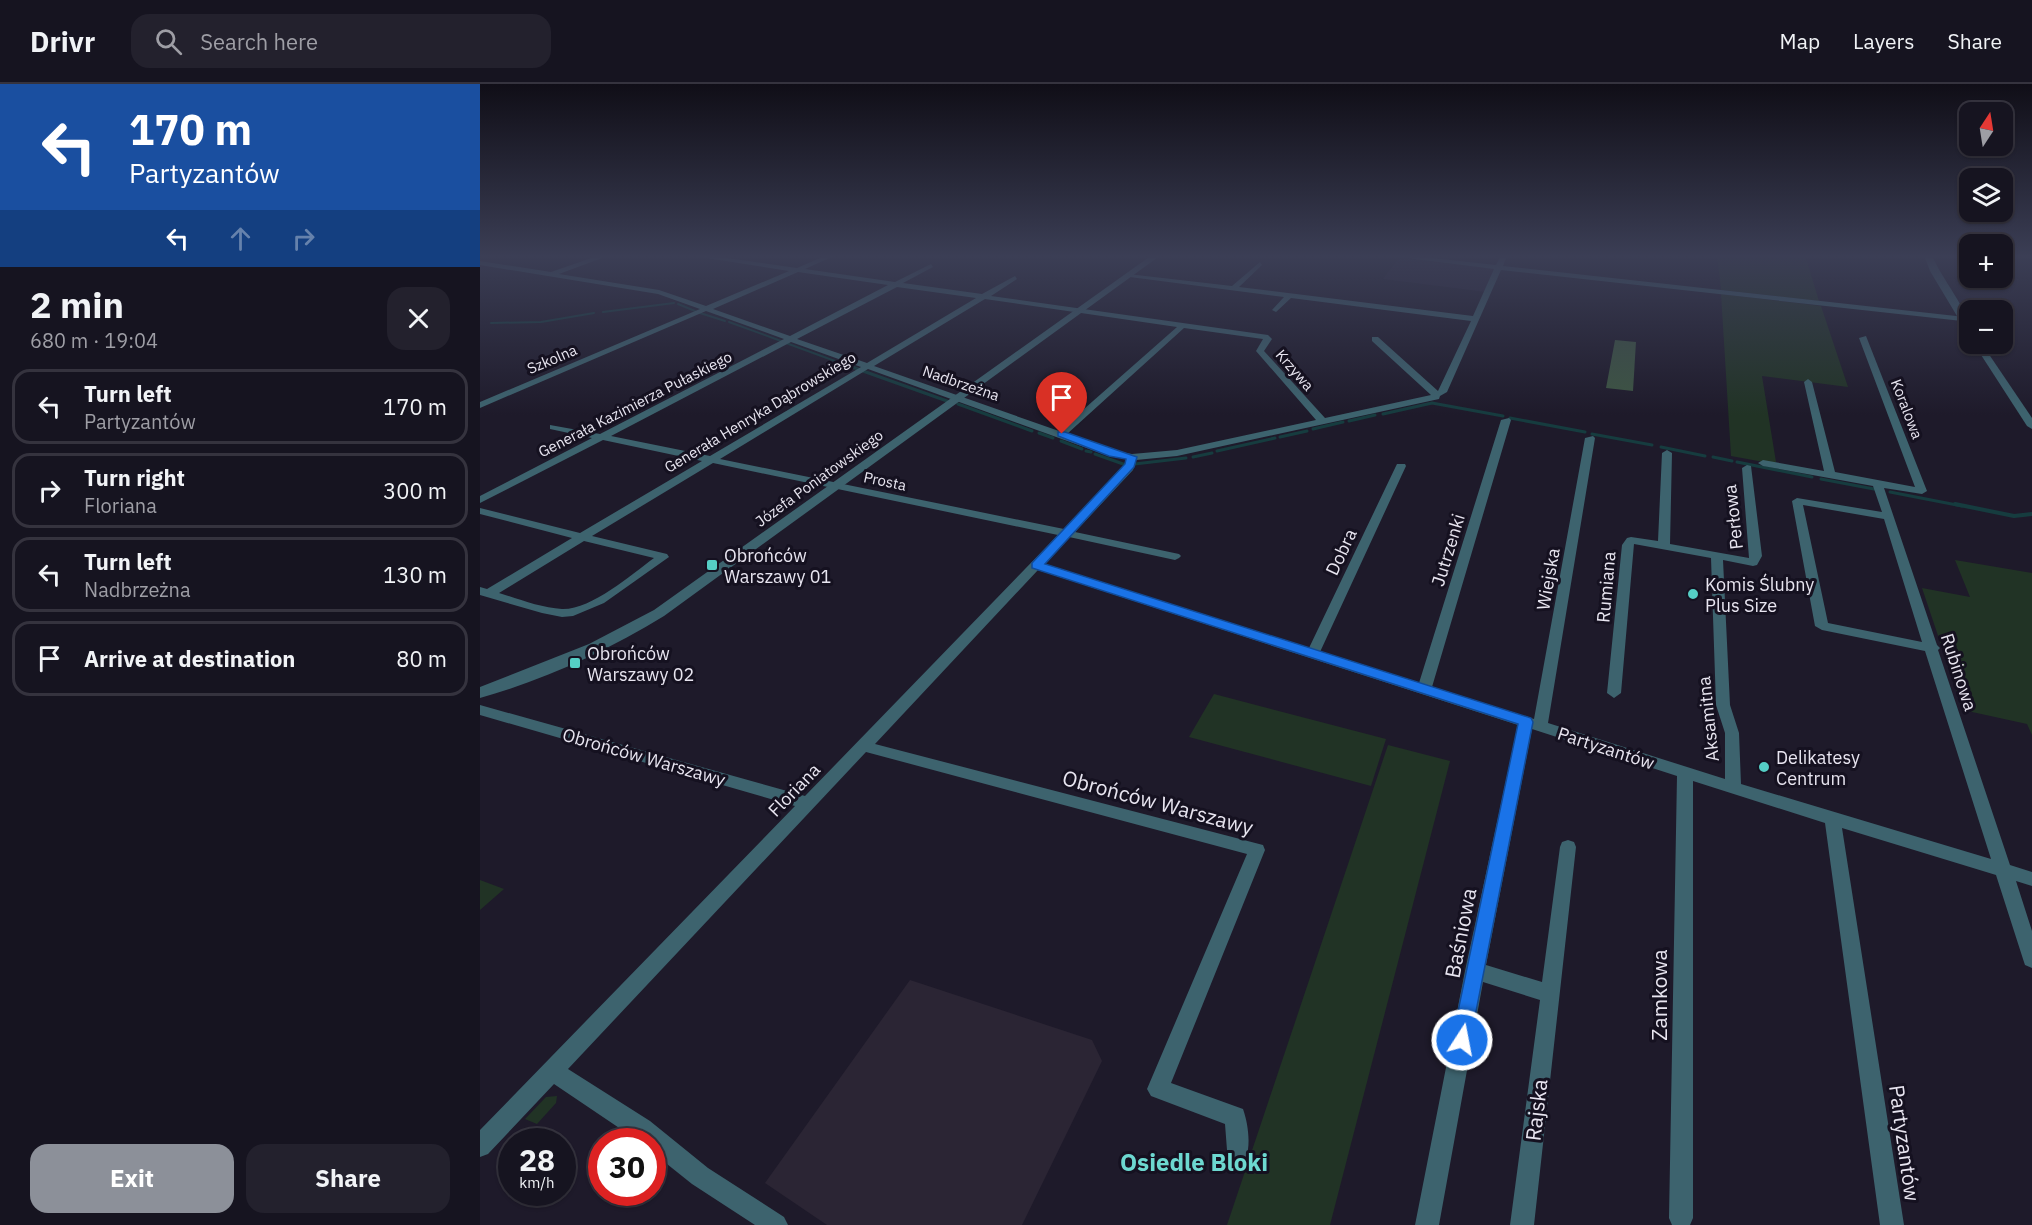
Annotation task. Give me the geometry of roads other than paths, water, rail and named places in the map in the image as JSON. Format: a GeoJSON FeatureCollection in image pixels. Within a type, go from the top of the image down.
{"type":"FeatureCollection","features":[{"type":"Feature","properties":{"kind":"street","name":"Generała Kazimierza Pułaskiego"},"geometry":{"type":"LineString","coordinates":[[480,500],[850,308]]}},
{"type":"Feature","properties":{"kind":"street","name":"Generała Henryka Dąbrowskiego"},"geometry":{"type":"LineString","coordinates":[[484,592],[582,537],[963,308]]}},
{"type":"Feature","properties":{"kind":"street"},"geometry":{"type":"LineString","coordinates":[[1069,308],[1183,325]]}},
{"type":"Feature","properties":{"kind":"street","name":"Józefa Poniatowskiego"},"geometry":{"type":"LineString","coordinates":[[480,693],[593,648],[640,625],[1083,308]]}},
{"type":"Feature","properties":{"kind":"street"},"geometry":{"type":"LineString","coordinates":[[1393,308],[1476,319]]}},
{"type":"Feature","properties":{"kind":"street"},"geometry":{"type":"LineString","coordinates":[[1375,339],[1436,395],[1443,392],[1481,308]]}},
{"type":"Feature","properties":{"kind":"street"},"geometry":{"type":"LineString","coordinates":[[1864,308],[1959,319]]}},
{"type":"Feature","properties":{"kind":"street","name":"Nadbrzeżna"},"geometry":{"type":"LineString","coordinates":[[706,309],[1062,434],[1130,463],[1323,422],[1436,395]]}},
{"type":"Feature","properties":{"kind":"street","name":"Szkolna"},"geometry":{"type":"LineString","coordinates":[[480,405],[706,309]]}},
{"type":"Feature","properties":{"kind":"street"},"geometry":{"type":"LineString","coordinates":[[1062,434],[1183,325]]}},
{"type":"Feature","properties":{"kind":"street","name":"Krzywa"},"geometry":{"type":"LineString","coordinates":[[1183,325],[1263,336],[1268,339],[1260,351],[1323,422]]}},
{"type":"Feature","properties":{"kind":"street","name":"Koralowa"},"geometry":{"type":"LineString","coordinates":[[1863,338],[1922,491],[1878,484]]}},
{"type":"Feature","properties":{"kind":"street"},"geometry":{"type":"LineString","coordinates":[[1985,354],[2032,426]]}},
{"type":"Feature","properties":{"kind":"street"},"geometry":{"type":"LineString","coordinates":[[1808,382],[1830,475]]}},
{"type":"Feature","properties":{"kind":"street"},"geometry":{"type":"LineString","coordinates":[[480,397],[493,400]]}},
{"type":"Feature","properties":{"kind":"street","name":"Jutrzenki"},"geometry":{"type":"LineString","coordinates":[[1424,689],[1506,420]]}},
{"type":"Feature","properties":{"kind":"street","name":"Prosta"},"geometry":{"type":"LineString","coordinates":[[554,427],[1175,556]]}},
{"type":"Feature","properties":{"kind":"street","name":"Wiejska"},"geometry":{"type":"LineString","coordinates":[[1533,724],[1590,438]]}},
{"type":"Feature","properties":{"kind":"street"},"geometry":{"type":"LineString","coordinates":[[1667,453],[1664,545],[1718,556]]}},
{"type":"Feature","properties":{"kind":"street","name":"Floriana"},"geometry":{"type":"LineString","coordinates":[[480,1146],[1037,566],[1130,463]]}},
{"type":"Feature","properties":{"kind":"street"},"geometry":{"type":"LineString","coordinates":[[1763,464],[1878,484]]}},
{"type":"Feature","properties":{"kind":"street","name":"Dobra"},"geometry":{"type":"LineString","coordinates":[[1313,653],[1401,466]]}},
{"type":"Feature","properties":{"kind":"street","name":"Perłowa"},"geometry":{"type":"LineString","coordinates":[[1718,556],[1753,562],[1756,556],[1747,468]]}},
{"type":"Feature","properties":{"kind":"street","name":"Rubinowa"},"geometry":{"type":"LineString","coordinates":[[1878,484],[2032,959]]}},
{"type":"Feature","properties":{"kind":"street"},"geometry":{"type":"LineString","coordinates":[[1890,517],[1797,501],[1822,626],[1933,648]]}},
{"type":"Feature","properties":{"kind":"street"},"geometry":{"type":"LineString","coordinates":[[480,511],[663,557],[606,597],[564,614],[484,592]]}},
{"type":"Feature","properties":{"kind":"street","name":"Rumiana"},"geometry":{"type":"LineString","coordinates":[[1614,693],[1628,545],[1631,540],[1664,545]]}},
{"type":"Feature","properties":{"kind":"street","name":"Aksamitna"},"geometry":{"type":"LineString","coordinates":[[1718,556],[1724,705],[1732,733],[1733,788]]}},
{"type":"Feature","properties":{"kind":"street","name":"Partyzantów"},"geometry":{"type":"LineString","coordinates":[[1037,566],[1833,820],[2032,879]]}},
{"type":"Feature","properties":{"kind":"street","name":"Obrońców Warszawy"},"geometry":{"type":"LineString","coordinates":[[480,710],[808,804]]}},
{"type":"Feature","properties":{"kind":"street","name":"Baśniowa"},"geometry":{"type":"LineString","coordinates":[[1427,1225],[1475,971],[1533,724]]}},
{"type":"Feature","properties":{"kind":"street","name":"Obrońców Warszawy"},"geometry":{"type":"LineString","coordinates":[[863,746],[1257,850],[1158,1089],[1235,1117],[1238,1150]]}},
{"type":"Feature","properties":{"kind":"street","name":"Zamkowa"},"geometry":{"type":"LineString","coordinates":[[1681,1218],[1685,772]]}},
{"type":"Feature","properties":{"kind":"street","name":"Partyzantów"},"geometry":{"type":"LineString","coordinates":[[1833,820],[1893,1225]]}},
{"type":"Feature","properties":{"kind":"street","name":"Rajska"},"geometry":{"type":"LineString","coordinates":[[1522,1225],[1568,847]]}},
{"type":"Feature","properties":{"kind":"street"},"geometry":{"type":"LineString","coordinates":[[1475,971],[1550,994]]}},
{"type":"Feature","properties":{"kind":"street"},"geometry":{"type":"LineString","coordinates":[[552,1071],[642,1129],[700,1176],[776,1225]]}},
{"type":"Feature","properties":{"kind":"waterway"},"geometry":{"type":"LineString","coordinates":[[603,312],[633,308]]}},
{"type":"Feature","properties":{"kind":"waterway"},"geometry":{"type":"LineString","coordinates":[[688,308],[695,311]]}},
{"type":"Feature","properties":{"kind":"waterway"},"geometry":{"type":"LineString","coordinates":[[491,323],[541,322],[594,313]]}},
{"type":"Feature","properties":{"kind":"waterway"},"geometry":{"type":"LineString","coordinates":[[700,313],[725,321]]}},
{"type":"Feature","properties":{"kind":"waterway"},"geometry":{"type":"LineString","coordinates":[[729,322],[781,341]]}},
{"type":"Feature","properties":{"kind":"waterway"},"geometry":{"type":"LineString","coordinates":[[786,343],[835,361]]}},
{"type":"Feature","properties":{"kind":"waterway"},"geometry":{"type":"LineString","coordinates":[[839,362],[847,365]]}},
{"type":"Feature","properties":{"kind":"waterway"},"geometry":{"type":"LineString","coordinates":[[843,364],[858,369]]}},
{"type":"Feature","properties":{"kind":"waterway"},"geometry":{"type":"LineString","coordinates":[[863,371],[947,401]]}},
{"type":"Feature","properties":{"kind":"waterway"},"geometry":{"type":"LineString","coordinates":[[1383,414],[1432,403],[1503,416]]}},
{"type":"Feature","properties":{"kind":"waterway"},"geometry":{"type":"LineString","coordinates":[[958,404],[1032,431]]}},
{"type":"Feature","properties":{"kind":"waterway"},"geometry":{"type":"LineString","coordinates":[[1349,421],[1375,415]]}},
{"type":"Feature","properties":{"kind":"waterway"},"geometry":{"type":"LineString","coordinates":[[1510,418],[1585,432]]}},
{"type":"Feature","properties":{"kind":"waterway"},"geometry":{"type":"LineString","coordinates":[[1313,429],[1343,422]]}},
{"type":"Feature","properties":{"kind":"waterway"},"geometry":{"type":"LineString","coordinates":[[1280,437],[1307,431]]}},
{"type":"Feature","properties":{"kind":"waterway"},"geometry":{"type":"LineString","coordinates":[[1039,433],[1053,438]]}},
{"type":"Feature","properties":{"kind":"waterway"},"geometry":{"type":"LineString","coordinates":[[1592,434],[1652,445]]}},
{"type":"Feature","properties":{"kind":"waterway"},"geometry":{"type":"LineString","coordinates":[[1217,451],[1275,438]]}},
{"type":"Feature","properties":{"kind":"waterway"},"geometry":{"type":"LineString","coordinates":[[1061,441],[1082,449]]}},
{"type":"Feature","properties":{"kind":"waterway"},"geometry":{"type":"LineString","coordinates":[[1661,447],[1705,456]]}},
{"type":"Feature","properties":{"kind":"waterway"},"geometry":{"type":"LineString","coordinates":[[1086,451],[1091,452]]}},
{"type":"Feature","properties":{"kind":"waterway"},"geometry":{"type":"LineString","coordinates":[[1193,457],[1212,453]]}},
{"type":"Feature","properties":{"kind":"waterway"},"geometry":{"type":"LineString","coordinates":[[1095,454],[1126,465],[1186,458]]}},
{"type":"Feature","properties":{"kind":"waterway"},"geometry":{"type":"LineString","coordinates":[[1713,457],[1732,461]]}},
{"type":"Feature","properties":{"kind":"waterway"},"geometry":{"type":"LineString","coordinates":[[1737,462],[1812,477]]}},
{"type":"Feature","properties":{"kind":"waterway"},"geometry":{"type":"LineString","coordinates":[[1821,479],[1874,489]]}},
{"type":"Feature","properties":{"kind":"waterway"},"geometry":{"type":"LineString","coordinates":[[1890,492],[1962,506]]}},
{"type":"Feature","properties":{"kind":"waterway"},"geometry":{"type":"LineString","coordinates":[[1955,504],[2014,516],[2032,514]]}},
{"type":"Feature","properties":{"kind":"place","name":"Obrońców Warszawy 01"},"geometry":{"type":"Point","coordinates":[712,565]}},
{"type":"Feature","properties":{"kind":"place","name":"Komis Ślubny Plus Size"},"geometry":{"type":"Point","coordinates":[1693,594]}},
{"type":"Feature","properties":{"kind":"place","name":"Obrońców Warszawy 02"},"geometry":{"type":"Point","coordinates":[575,663]}},
{"type":"Feature","properties":{"kind":"place","name":"Delikatesy Centrum"},"geometry":{"type":"Point","coordinates":[1764,767]}},
{"type":"Feature","properties":{"kind":"district","name":"Osiedle Bloki"},"geometry":{"type":"Point","coordinates":[1194,1162]}}]}
